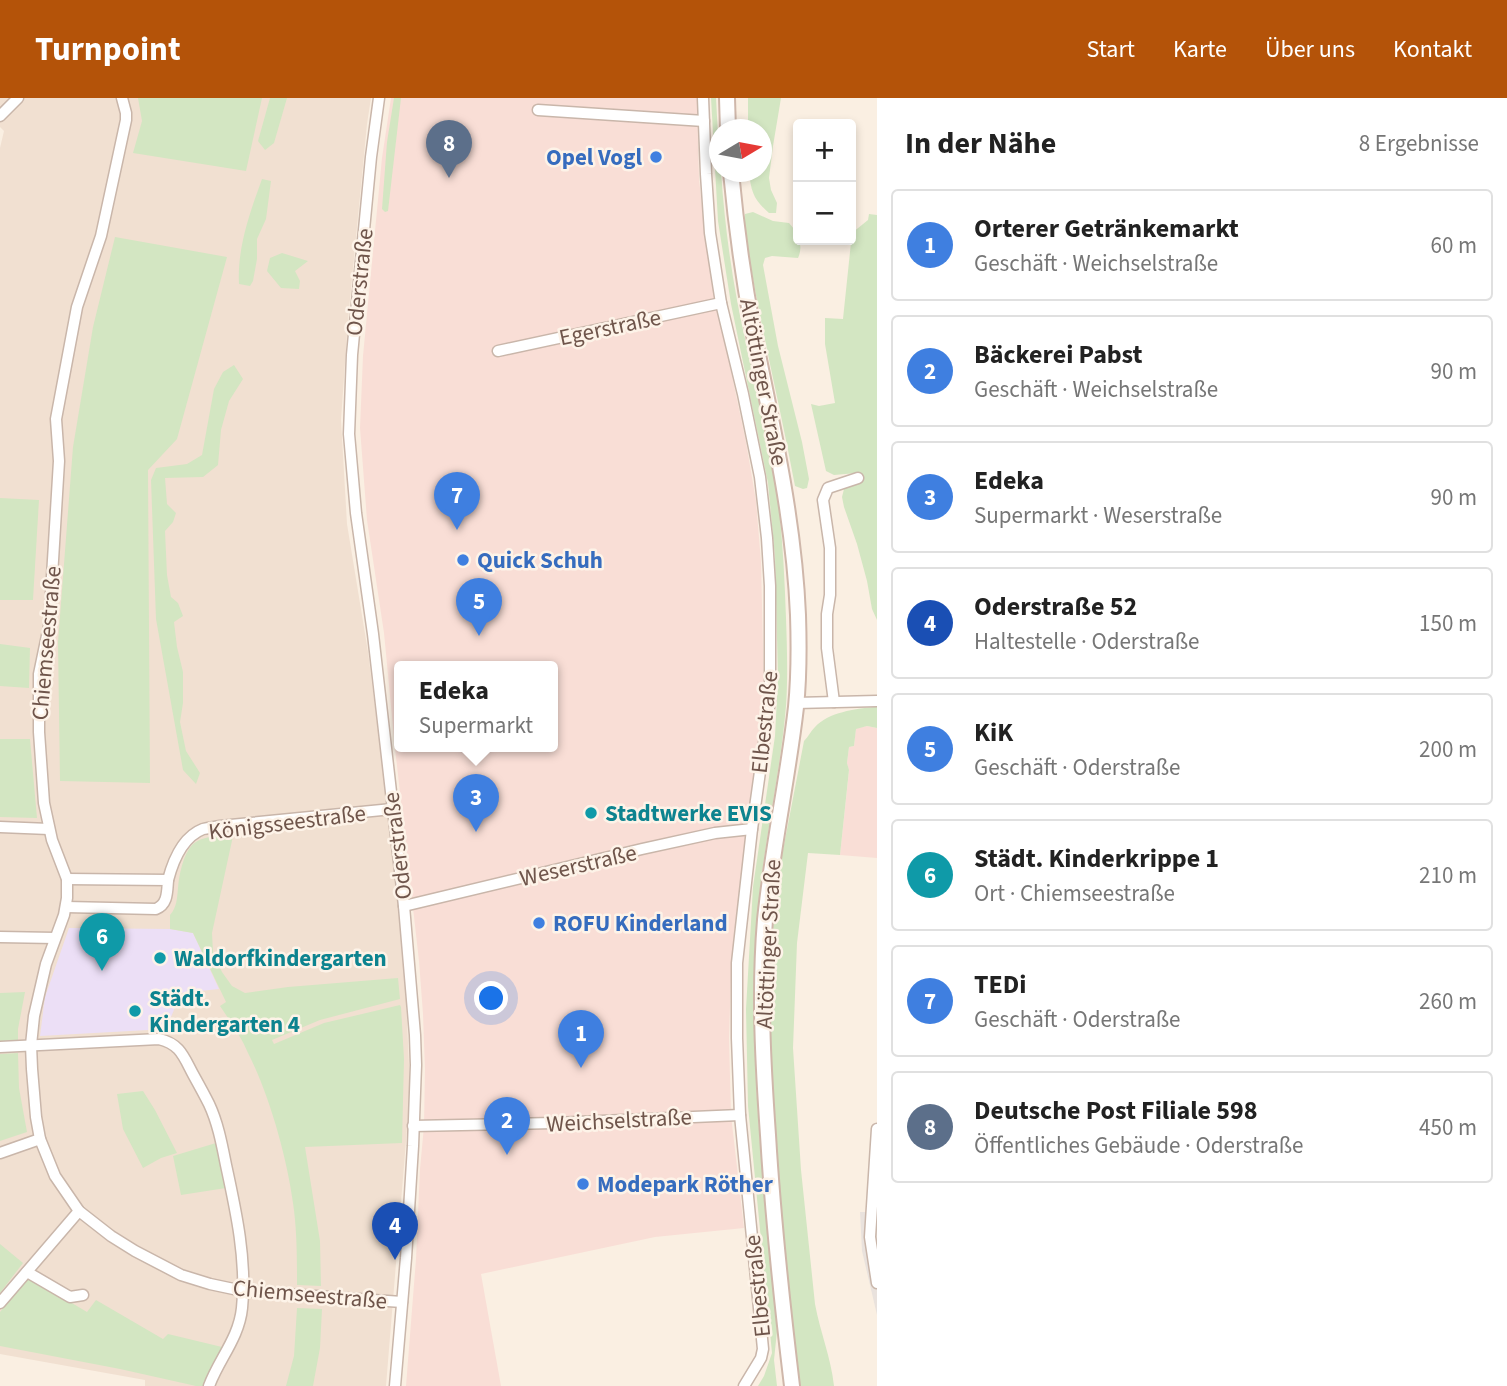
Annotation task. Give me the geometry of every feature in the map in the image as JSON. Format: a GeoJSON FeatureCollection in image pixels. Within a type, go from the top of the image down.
{"type":"FeatureCollection","features":[{"type":"Feature","properties":{"kind":"main road"},"geometry":{"type":"LineString","coordinates":[[727,98],[728,119]]}},
{"type":"Feature","properties":{"kind":"main road","name":"Altöttinger Straße"},"geometry":{"type":"LineString","coordinates":[[732,182],[742,269],[774,424],[791,533],[798,615],[796,703],[765,921],[762,999],[762,1056],[773,1211],[792,1386]]}},
{"type":"Feature","properties":{"kind":"street"},"geometry":{"type":"LineString","coordinates":[[0,116],[18,98]]}},
{"type":"Feature","properties":{"kind":"street","name":"Chiemseestraße"},"geometry":{"type":"LineString","coordinates":[[122,98],[127,113],[121,143],[101,236],[77,307],[56,419],[59,461],[49,626],[39,674],[38,732],[49,829],[67,879],[66,907],[38,994],[31,1045],[40,1139],[55,1176],[79,1211],[111,1236],[181,1275],[243,1291],[402,1303]]}},
{"type":"Feature","properties":{"kind":"street","name":"Oderstraße"},"geometry":{"type":"LineString","coordinates":[[379,98],[352,355],[349,428],[356,513],[373,634],[404,906],[415,1035],[413,1126],[395,1386]]}},
{"type":"Feature","properties":{"kind":"street","name":"Elbestraße"},"geometry":{"type":"LineString","coordinates":[[703,98],[710,233],[721,303],[755,453],[767,538],[770,612],[770,700],[737,963],[740,1115],[763,1349],[761,1358],[744,1386]]}},
{"type":"Feature","properties":{"kind":"street"},"geometry":{"type":"LineString","coordinates":[[538,110],[704,121]]}},
{"type":"Feature","properties":{"kind":"street","name":"Egerstraße"},"geometry":{"type":"LineString","coordinates":[[498,352],[721,303]]}},
{"type":"Feature","properties":{"kind":"street"},"geometry":{"type":"LineString","coordinates":[[834,702],[827,648],[830,548],[823,500],[828,488],[858,478]]}},
{"type":"Feature","properties":{"kind":"street"},"geometry":{"type":"LineString","coordinates":[[796,703],[877,701]]}},
{"type":"Feature","properties":{"kind":"street","name":"Königsseestraße"},"geometry":{"type":"LineString","coordinates":[[66,907],[156,909],[162,906],[176,854],[202,830],[392,809]]}},
{"type":"Feature","properties":{"kind":"street"},"geometry":{"type":"LineString","coordinates":[[0,827],[49,829]]}},
{"type":"Feature","properties":{"kind":"street","name":"Weserstraße"},"geometry":{"type":"LineString","coordinates":[[404,906],[654,846],[738,829],[752,829]]}},
{"type":"Feature","properties":{"kind":"street"},"geometry":{"type":"LineString","coordinates":[[67,879],[168,880]]}},
{"type":"Feature","properties":{"kind":"street"},"geometry":{"type":"LineString","coordinates":[[0,937],[55,938]]}},
{"type":"Feature","properties":{"kind":"street"},"geometry":{"type":"LineString","coordinates":[[0,1046],[159,1039],[170,1041],[176,1046],[209,1104],[216,1122],[236,1217],[242,1307],[238,1328],[209,1386]]}},
{"type":"Feature","properties":{"kind":"street","name":"Weichselstraße"},"geometry":{"type":"LineString","coordinates":[[413,1126],[740,1115]]}},
{"type":"Feature","properties":{"kind":"street"},"geometry":{"type":"LineString","coordinates":[[877,1129],[870,1237],[877,1283]]}},
{"type":"Feature","properties":{"kind":"street"},"geometry":{"type":"LineString","coordinates":[[0,1153],[40,1139]]}},
{"type":"Feature","properties":{"kind":"street"},"geometry":{"type":"LineString","coordinates":[[0,1303],[79,1211]]}},
{"type":"Feature","properties":{"kind":"street"},"geometry":{"type":"LineString","coordinates":[[27,1272],[70,1297],[83,1295]]}},
{"type":"Feature","properties":{"kind":"shaded area"},"geometry":{"type":"Polygon","coordinates":[[[0,98],[371,98],[348,320],[341,420],[347,524],[368,652],[396,873],[405,976],[409,1104],[386,1386],[145,1386],[145,1380],[0,1354],[0,148],[4,131],[0,127],[0,98]]]}},
{"type":"Feature","properties":{"kind":"shaded area"},"geometry":{"type":"Polygon","coordinates":[[[391,98],[697,98],[699,179],[705,234],[714,291],[746,442],[756,501],[761,562],[764,693],[734,934],[729,1038],[731,1115],[744,1228],[655,1237],[481,1274],[501,1386],[406,1386],[424,1126],[425,1069],[419,961],[395,752],[558,752],[558,661],[394,661],[394,738],[384,633],[367,520],[360,428],[363,356],[382,158],[391,98]]]}},
{"type":"Feature","properties":{"kind":"shaded area"},"geometry":{"type":"Polygon","coordinates":[[[856,728],[877,728],[877,858],[840,855],[849,747],[854,746],[856,728]]]}},
{"type":"Feature","properties":{"kind":"shaded area"},"geometry":{"type":"Polygon","coordinates":[[[69,928],[170,929],[193,933],[219,989],[181,993],[166,1029],[40,1036],[45,997],[69,928]]]}},
{"type":"Feature","properties":{"kind":"shaded area"},"geometry":{"type":"Polygon","coordinates":[[[860,1212],[877,1212],[877,1315],[862,1251],[860,1212]]]}},
{"type":"Feature","properties":{"kind":"green space"},"geometry":{"type":"Polygon","coordinates":[[[138,98],[262,98],[246,171],[133,153],[142,121],[138,98]]]}},
{"type":"Feature","properties":{"kind":"green space"},"geometry":{"type":"Polygon","coordinates":[[[270,98],[287,98],[274,143],[265,150],[258,141],[270,98]]]}},
{"type":"Feature","properties":{"kind":"green space"},"geometry":{"type":"Polygon","coordinates":[[[394,98],[401,98],[388,211],[385,212],[382,209],[387,142],[394,98]]]}},
{"type":"Feature","properties":{"kind":"green space"},"geometry":{"type":"Polygon","coordinates":[[[711,98],[716,98],[717,119],[712,119],[711,98]]]}},
{"type":"Feature","properties":{"kind":"green space"},"geometry":{"type":"Polygon","coordinates":[[[748,98],[781,98],[772,154],[772,119],[748,119],[748,98]]]}},
{"type":"Feature","properties":{"kind":"green space"},"geometry":{"type":"Polygon","coordinates":[[[262,179],[271,181],[266,219],[257,239],[257,259],[250,286],[239,284],[240,257],[249,217],[262,179]]]}},
{"type":"Feature","properties":{"kind":"green space"},"geometry":{"type":"Polygon","coordinates":[[[716,182],[722,182],[734,284],[774,469],[784,575],[786,706],[759,894],[754,972],[756,1075],[777,1331],[774,1360],[777,1386],[758,1386],[772,1353],[748,1106],[746,1009],[753,887],[775,736],[778,678],[775,557],[768,483],[731,304],[718,221],[716,182]]]}},
{"type":"Feature","properties":{"kind":"green space"},"geometry":{"type":"Polygon","coordinates":[[[751,182],[770,182],[777,203],[776,213],[769,213],[760,204],[751,182]]]}},
{"type":"Feature","properties":{"kind":"green space"},"geometry":{"type":"Polygon","coordinates":[[[753,212],[773,221],[789,223],[793,229],[793,245],[800,245],[798,258],[772,256],[765,258],[763,265],[778,346],[809,479],[807,488],[803,489],[795,486],[755,288],[745,214],[753,212]]]}},
{"type":"Feature","properties":{"kind":"green space"},"geometry":{"type":"Polygon","coordinates":[[[869,214],[877,215],[877,620],[842,497],[844,489],[858,482],[857,473],[834,475],[826,471],[811,404],[819,406],[835,403],[825,344],[825,318],[843,319],[851,245],[856,245],[856,230],[868,220],[869,214]]]}},
{"type":"Feature","properties":{"kind":"green space"},"geometry":{"type":"Polygon","coordinates":[[[115,237],[227,257],[177,439],[148,470],[150,783],[60,781],[58,642],[73,447],[93,327],[115,237]]]}},
{"type":"Feature","properties":{"kind":"green space"},"geometry":{"type":"Polygon","coordinates":[[[282,253],[308,261],[295,271],[300,281],[299,289],[281,288],[267,271],[270,258],[282,253]]]}},
{"type":"Feature","properties":{"kind":"green space"},"geometry":{"type":"Polygon","coordinates":[[[234,365],[243,379],[229,401],[221,430],[218,465],[203,477],[165,478],[167,504],[176,513],[173,522],[165,531],[167,575],[171,597],[178,603],[183,616],[174,622],[183,672],[180,722],[186,751],[200,773],[196,784],[183,770],[156,619],[151,480],[156,468],[187,464],[202,455],[214,389],[223,372],[234,365]]]}},
{"type":"Feature","properties":{"kind":"green space"},"geometry":{"type":"Polygon","coordinates":[[[0,498],[39,500],[33,600],[0,600],[0,498]]]}},
{"type":"Feature","properties":{"kind":"green space"},"geometry":{"type":"Polygon","coordinates":[[[0,644],[30,648],[29,688],[0,686],[0,644]]]}},
{"type":"Feature","properties":{"kind":"green space"},"geometry":{"type":"Polygon","coordinates":[[[877,707],[877,728],[867,726],[856,729],[854,746],[849,747],[840,855],[808,853],[797,943],[793,1048],[801,1170],[815,1304],[834,1386],[800,1386],[770,1092],[771,947],[779,871],[804,741],[815,727],[827,718],[851,710],[877,707]]]}},
{"type":"Feature","properties":{"kind":"green space"},"geometry":{"type":"Polygon","coordinates":[[[0,739],[30,739],[37,818],[0,817],[0,739]]]}},
{"type":"Feature","properties":{"kind":"green space"},"geometry":{"type":"Polygon","coordinates":[[[219,835],[233,836],[212,933],[213,952],[232,986],[245,993],[398,978],[400,999],[320,1020],[272,1040],[274,1044],[324,1023],[400,1005],[401,1007],[404,1059],[402,1143],[305,1147],[320,1241],[321,1286],[297,1285],[296,1233],[290,1185],[282,1146],[256,1069],[220,1006],[226,1002],[193,933],[170,929],[170,915],[176,902],[180,871],[186,854],[198,841],[219,835]]]}},
{"type":"Feature","properties":{"kind":"green space"},"geometry":{"type":"Polygon","coordinates":[[[25,992],[18,1041],[0,1042],[0,993],[25,992]]]}},
{"type":"Feature","properties":{"kind":"green space"},"geometry":{"type":"Polygon","coordinates":[[[18,1053],[19,1088],[27,1132],[0,1141],[0,1054],[18,1053]]]}},
{"type":"Feature","properties":{"kind":"green space"},"geometry":{"type":"Polygon","coordinates":[[[143,1091],[177,1153],[143,1168],[123,1129],[117,1094],[143,1091]]]}},
{"type":"Feature","properties":{"kind":"green space"},"geometry":{"type":"Polygon","coordinates":[[[216,1143],[226,1188],[181,1195],[173,1156],[216,1143]]]}},
{"type":"Feature","properties":{"kind":"green space"},"geometry":{"type":"Polygon","coordinates":[[[0,1244],[23,1263],[0,1293],[0,1244]]]}},
{"type":"Feature","properties":{"kind":"green space"},"geometry":{"type":"Polygon","coordinates":[[[26,1280],[33,1280],[87,1312],[96,1300],[163,1339],[168,1334],[222,1347],[204,1386],[0,1346],[0,1312],[26,1280]]]}},
{"type":"Feature","properties":{"kind":"green space"},"geometry":{"type":"Polygon","coordinates":[[[297,1308],[322,1309],[320,1348],[313,1386],[286,1386],[294,1356],[297,1308]]]}},
{"type":"Feature","properties":{"kind":"place","name":"Opel Vogl"},"geometry":{"type":"Point","coordinates":[656,157]}},
{"type":"Feature","properties":{"kind":"place","name":"Deutsche Post Filiale 598"},"geometry":{"type":"Point","coordinates":[449,178]}},
{"type":"Feature","properties":{"kind":"place","name":"TEDi"},"geometry":{"type":"Point","coordinates":[457,530]}},
{"type":"Feature","properties":{"kind":"place","name":"Quick Schuh"},"geometry":{"type":"Point","coordinates":[463,560]}},
{"type":"Feature","properties":{"kind":"place","name":"KiK"},"geometry":{"type":"Point","coordinates":[479,636]}},
{"type":"Feature","properties":{"kind":"place","name":"Stadtwerke EVIS"},"geometry":{"type":"Point","coordinates":[591,813]}},
{"type":"Feature","properties":{"kind":"place","name":"Edeka"},"geometry":{"type":"Point","coordinates":[476,832]}},
{"type":"Feature","properties":{"kind":"place","name":"ROFU Kinderland"},"geometry":{"type":"Point","coordinates":[539,923]}},
{"type":"Feature","properties":{"kind":"place","name":"Waldorfkindergarten"},"geometry":{"type":"Point","coordinates":[160,958]}},
{"type":"Feature","properties":{"kind":"place","name":"Städt. Kinderkrippe 1"},"geometry":{"type":"Point","coordinates":[102,971]}},
{"type":"Feature","properties":{"kind":"place","name":"Städt. Kindergarten 4"},"geometry":{"type":"Point","coordinates":[135,1011]}},
{"type":"Feature","properties":{"kind":"place","name":"Orterer Getränkemarkt"},"geometry":{"type":"Point","coordinates":[581,1068]}},
{"type":"Feature","properties":{"kind":"place","name":"Bäckerei Pabst"},"geometry":{"type":"Point","coordinates":[507,1155]}},
{"type":"Feature","properties":{"kind":"place","name":"Modepark Röther"},"geometry":{"type":"Point","coordinates":[583,1184]}},
{"type":"Feature","properties":{"kind":"place","name":"Oderstraße 52"},"geometry":{"type":"Point","coordinates":[395,1260]}}]}
